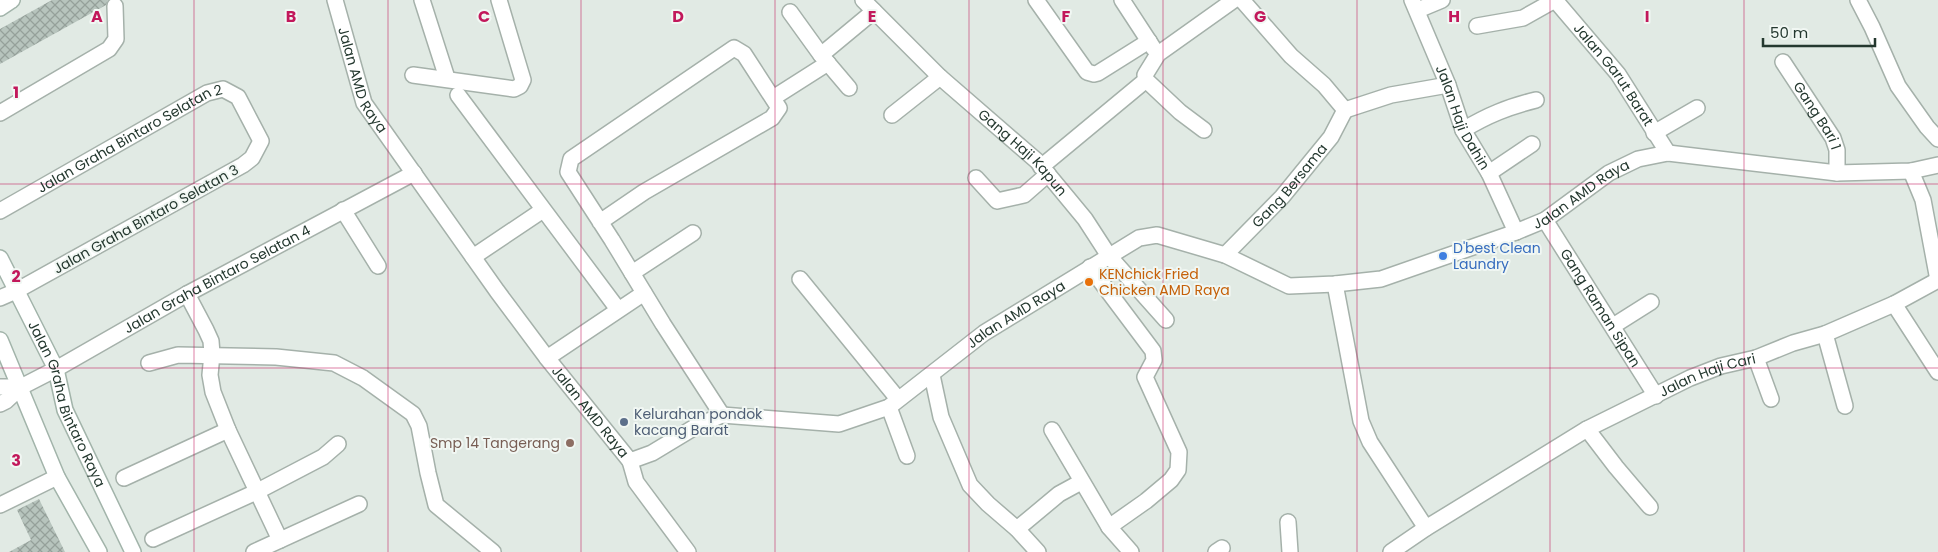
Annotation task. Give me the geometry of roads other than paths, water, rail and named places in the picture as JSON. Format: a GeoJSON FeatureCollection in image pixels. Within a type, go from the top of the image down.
{"type":"FeatureCollection","features":[{"type":"Feature","properties":{"kind":"street"},"geometry":{"type":"LineString","coordinates":[[0,8],[12,0]]}},
{"type":"Feature","properties":{"kind":"street","name":"Jalan AMD Raya"},"geometry":{"type":"LineString","coordinates":[[335,0],[364,103],[547,358],[630,462],[652,453],[695,427],[722,415],[839,424],[893,403],[932,375],[984,333],[1139,238],[1157,235],[1225,255],[1289,286],[1335,284],[1381,279],[1516,232],[1546,220],[1609,173],[1638,160],[1668,153],[1837,173],[1911,171],[1938,165]]}},
{"type":"Feature","properties":{"kind":"street"},"geometry":{"type":"LineString","coordinates":[[422,0],[446,78]]}},
{"type":"Feature","properties":{"kind":"street"},"geometry":{"type":"LineString","coordinates":[[412,75],[446,78],[514,90],[520,86],[523,80],[499,0]]}},
{"type":"Feature","properties":{"kind":"street","name":"Gang Haji Kapun"},"geometry":{"type":"LineString","coordinates":[[863,0],[940,77],[1044,171],[1084,219],[1109,256],[1166,320]]}},
{"type":"Feature","properties":{"kind":"street"},"geometry":{"type":"LineString","coordinates":[[1036,0],[1087,72],[1094,74],[1153,47],[1234,0]]}},
{"type":"Feature","properties":{"kind":"street"},"geometry":{"type":"LineString","coordinates":[[976,178],[998,201],[1024,195],[1044,171],[1146,80],[1153,47],[1122,0]]}},
{"type":"Feature","properties":{"kind":"street"},"geometry":{"type":"LineString","coordinates":[[1242,0],[1291,56],[1324,85],[1345,110],[1391,95],[1448,85]]}},
{"type":"Feature","properties":{"kind":"street"},"geometry":{"type":"LineString","coordinates":[[1415,5],[1442,0]]}},
{"type":"Feature","properties":{"kind":"street"},"geometry":{"type":"LineString","coordinates":[[1477,26],[1522,18],[1555,0]]}},
{"type":"Feature","properties":{"kind":"street","name":"Jalan Garut Barat"},"geometry":{"type":"LineString","coordinates":[[1555,0],[1618,74],[1668,153]]}},
{"type":"Feature","properties":{"kind":"street"},"geometry":{"type":"LineString","coordinates":[[1858,0],[1898,86],[1927,127],[1938,139]]}},
{"type":"Feature","properties":{"kind":"street","name":"Jalan Haji Dahin"},"geometry":{"type":"LineString","coordinates":[[1415,5],[1448,85],[1463,130],[1489,173],[1516,232]]}},
{"type":"Feature","properties":{"kind":"street"},"geometry":{"type":"LineString","coordinates":[[0,112],[109,49],[116,39],[115,6]]}},
{"type":"Feature","properties":{"kind":"street"},"geometry":{"type":"LineString","coordinates":[[773,98],[824,59],[874,11]]}},
{"type":"Feature","properties":{"kind":"street"},"geometry":{"type":"LineString","coordinates":[[790,12],[824,59],[849,88]]}},
{"type":"Feature","properties":{"kind":"street"},"geometry":{"type":"LineString","coordinates":[[600,222],[644,192],[772,118],[779,108],[744,54],[734,48],[571,159],[568,172],[722,415]]}},
{"type":"Feature","properties":{"kind":"street","name":"Gang Bari 1"},"geometry":{"type":"LineString","coordinates":[[1783,62],[1833,138],[1837,150],[1837,173]]}},
{"type":"Feature","properties":{"kind":"street"},"geometry":{"type":"LineString","coordinates":[[892,116],[940,77]]}},
{"type":"Feature","properties":{"kind":"street"},"geometry":{"type":"LineString","coordinates":[[1146,80],[1180,112],[1204,130]]}},
{"type":"Feature","properties":{"kind":"street","name":"Jalan Graha Bintaro Selatan 2"},"geometry":{"type":"LineString","coordinates":[[0,211],[207,92],[223,89],[238,97],[249,119]]}},
{"type":"Feature","properties":{"kind":"street"},"geometry":{"type":"LineString","coordinates":[[458,95],[614,304]]}},
{"type":"Feature","properties":{"kind":"street"},"geometry":{"type":"LineString","coordinates":[[1463,130],[1483,118],[1510,106],[1536,100]]}},
{"type":"Feature","properties":{"kind":"street"},"geometry":{"type":"LineString","coordinates":[[1654,133],[1697,108]]}},
{"type":"Feature","properties":{"kind":"street","name":"Gang Bersama"},"geometry":{"type":"LineString","coordinates":[[1225,255],[1282,197],[1331,137],[1345,110]]}},
{"type":"Feature","properties":{"kind":"street","name":"Jalan Graha Bintaro Selatan 3"},"geometry":{"type":"LineString","coordinates":[[0,298],[16,291],[244,165],[252,158],[261,141],[249,119]]}},
{"type":"Feature","properties":{"kind":"street"},"geometry":{"type":"LineString","coordinates":[[1489,173],[1532,144]]}},
{"type":"Feature","properties":{"kind":"street","name":"Jalan Haji Cari"},"geometry":{"type":"LineString","coordinates":[[1402,549],[1426,528],[1587,429],[1690,378],[1721,366],[1756,358],[1793,343],[1825,334],[1894,304],[1938,280],[1923,200],[1911,171]]}},
{"type":"Feature","properties":{"kind":"street","name":"Jalan Graha Bintaro Selatan 4"},"geometry":{"type":"LineString","coordinates":[[21,387],[187,294],[414,173]]}},
{"type":"Feature","properties":{"kind":"street"},"geometry":{"type":"LineString","coordinates":[[343,210],[378,266]]}},
{"type":"Feature","properties":{"kind":"street"},"geometry":{"type":"LineString","coordinates":[[473,257],[543,210]]}},
{"type":"Feature","properties":{"kind":"street","name":"Gang Raman Sipan"},"geometry":{"type":"LineString","coordinates":[[1546,220],[1656,396]]}},
{"type":"Feature","properties":{"kind":"street"},"geometry":{"type":"LineString","coordinates":[[632,273],[694,233]]}},
{"type":"Feature","properties":{"kind":"street","name":"Jalan Graha Bintaro Raya"},"geometry":{"type":"LineString","coordinates":[[0,258],[56,369],[65,410],[133,552]]}},
{"type":"Feature","properties":{"kind":"street"},"geometry":{"type":"LineString","coordinates":[[1090,268],[1153,351],[1154,360],[1145,377],[1178,452],[1178,470],[1171,480],[1146,501],[1109,527]]}},
{"type":"Feature","properties":{"kind":"street"},"geometry":{"type":"LineString","coordinates":[[800,279],[893,403],[907,456]]}},
{"type":"Feature","properties":{"kind":"street"},"geometry":{"type":"LineString","coordinates":[[1335,284],[1361,421],[1370,442],[1426,528]]}},
{"type":"Feature","properties":{"kind":"street"},"geometry":{"type":"LineString","coordinates":[[547,358],[644,293]]}},
{"type":"Feature","properties":{"kind":"street"},"geometry":{"type":"LineString","coordinates":[[187,294],[211,341],[210,375],[213,392],[256,492],[280,540]]}},
{"type":"Feature","properties":{"kind":"street"},"geometry":{"type":"LineString","coordinates":[[1613,326],[1651,302]]}},
{"type":"Feature","properties":{"kind":"street"},"geometry":{"type":"LineString","coordinates":[[1894,304],[1938,372]]}},
{"type":"Feature","properties":{"kind":"street"},"geometry":{"type":"LineString","coordinates":[[1825,334],[1845,406]]}},
{"type":"Feature","properties":{"kind":"street"},"geometry":{"type":"LineString","coordinates":[[0,340],[58,477],[99,552]]}},
{"type":"Feature","properties":{"kind":"street"},"geometry":{"type":"LineString","coordinates":[[149,362],[178,355],[276,356],[334,363],[363,378],[413,414],[419,426],[436,505],[493,552]]}},
{"type":"Feature","properties":{"kind":"street"},"geometry":{"type":"LineString","coordinates":[[1756,358],[1771,399]]}},
{"type":"Feature","properties":{"kind":"street"},"geometry":{"type":"LineString","coordinates":[[932,375],[941,417],[970,485],[988,504],[1017,529],[1038,552]]}},
{"type":"Feature","properties":{"kind":"street"},"geometry":{"type":"LineString","coordinates":[[0,387],[21,387]]}},
{"type":"Feature","properties":{"kind":"street"},"geometry":{"type":"LineString","coordinates":[[0,404],[21,387]]}},
{"type":"Feature","properties":{"kind":"street"},"geometry":{"type":"LineString","coordinates":[[1587,429],[1650,507]]}},
{"type":"Feature","properties":{"kind":"street"},"geometry":{"type":"LineString","coordinates":[[124,478],[228,430]]}},
{"type":"Feature","properties":{"kind":"street"},"geometry":{"type":"LineString","coordinates":[[1052,430],[1109,527],[1131,552]]}},
{"type":"Feature","properties":{"kind":"street"},"geometry":{"type":"LineString","coordinates":[[153,539],[256,492],[323,457],[338,444]]}},
{"type":"Feature","properties":{"kind":"street"},"geometry":{"type":"LineString","coordinates":[[630,462],[636,482],[688,552]]}},
{"type":"Feature","properties":{"kind":"street"},"geometry":{"type":"LineString","coordinates":[[0,505],[58,477]]}},
{"type":"Feature","properties":{"kind":"street"},"geometry":{"type":"LineString","coordinates":[[1017,529],[1059,494],[1082,482]]}},
{"type":"Feature","properties":{"kind":"street"},"geometry":{"type":"LineString","coordinates":[[254,552],[359,504]]}},
{"type":"Feature","properties":{"kind":"street"},"geometry":{"type":"LineString","coordinates":[[1288,522],[1290,552]]}},
{"type":"Feature","properties":{"kind":"place","name":"D'best Clean Laundry"},"geometry":{"type":"Point","coordinates":[1443,256]}},
{"type":"Feature","properties":{"kind":"place","name":"KENchick Fried Chicken AMD Raya"},"geometry":{"type":"Point","coordinates":[1089,282]}},
{"type":"Feature","properties":{"kind":"place","name":"Kelurahan pondok kacang Barat"},"geometry":{"type":"Point","coordinates":[624,422]}},
{"type":"Feature","properties":{"kind":"place","name":"Smp 14 Tangerang"},"geometry":{"type":"Point","coordinates":[570,443]}}]}
